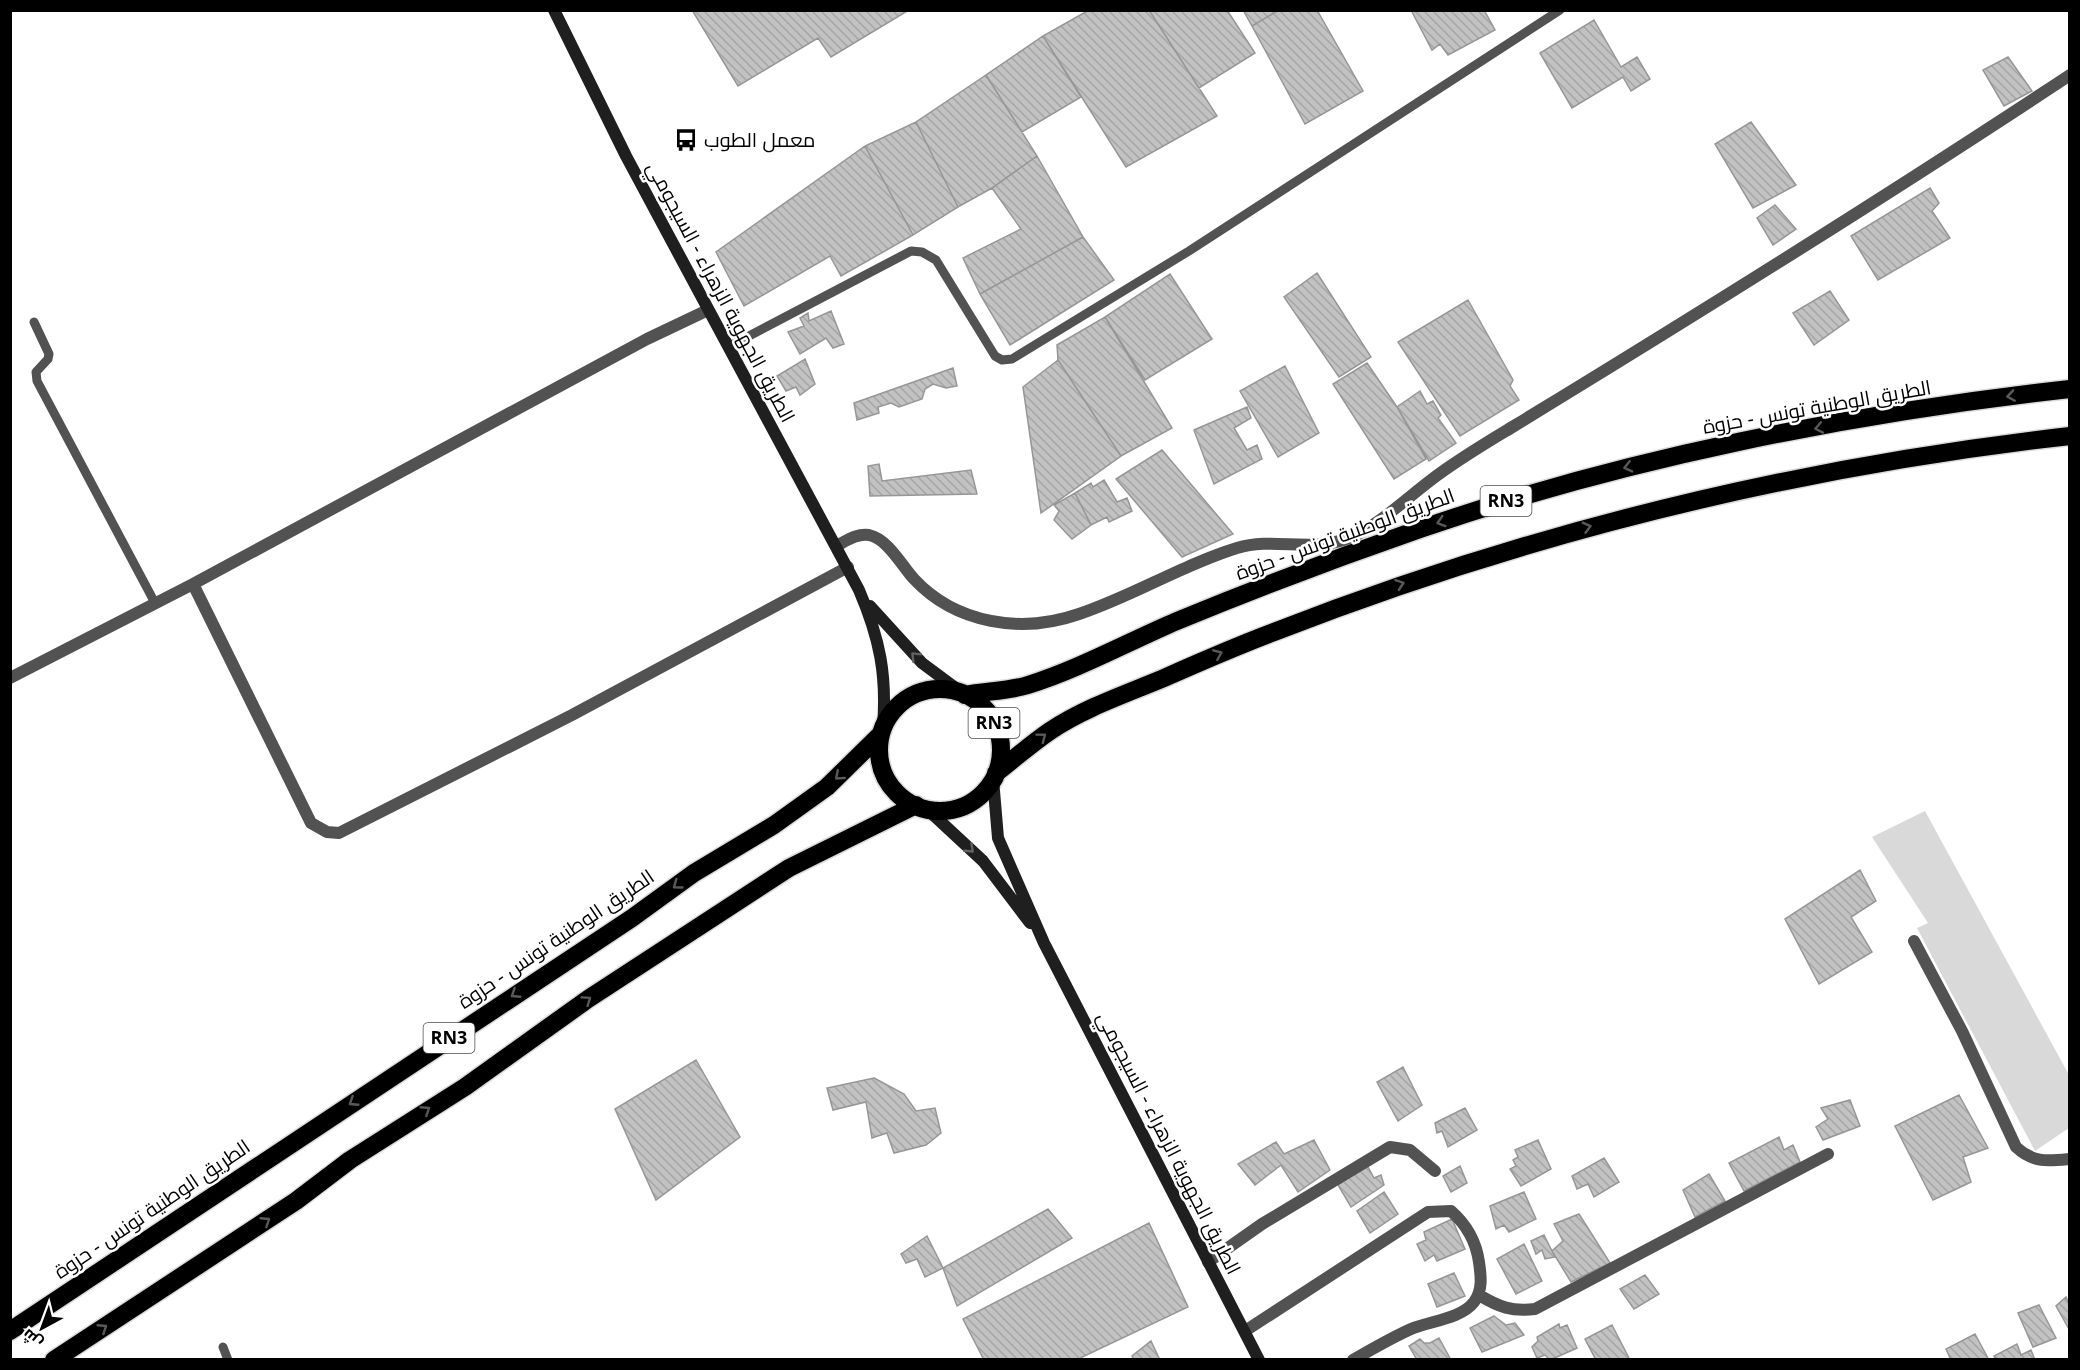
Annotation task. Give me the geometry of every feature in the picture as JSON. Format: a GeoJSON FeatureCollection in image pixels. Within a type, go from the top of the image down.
{"type":"FeatureCollection","features":[{"type":"Feature","properties":{"kind":"highway","name":"الطريق الوطنية تونس - حزوة"},"geometry":{"type":"LineString","coordinates":[[963,693],[1024,686],[1050,678],[1169,625],[1313,568],[1505,501],[1619,469],[1846,423],[2070,389]]}},
{"type":"Feature","properties":{"kind":"highway","name":"RN3"},"geometry":{"type":"LineString","coordinates":[[54,1359],[296,1201],[351,1160],[465,1087],[614,981],[789,868],[921,807],[946,810],[965,805],[982,794],[995,776],[1051,730],[1119,696],[1340,606],[1529,542],[1701,498],[1827,473],[1900,459],[2070,436]]}},
{"type":"Feature","properties":{"kind":"highway","name":"RN3"},"geometry":{"type":"LineString","coordinates":[[882,731],[892,711],[906,698],[923,691],[942,689],[963,693],[981,705],[993,719],[999,737],[1000,755],[995,776]]}},
{"type":"Feature","properties":{"kind":"highway","name":"الطريق الوطنية تونس - حزوة"},"geometry":{"type":"LineString","coordinates":[[10,1331],[632,918],[694,873],[774,825],[827,787],[882,731]]}},
{"type":"Feature","properties":{"kind":"highway"},"geometry":{"type":"LineString","coordinates":[[882,731],[879,756],[885,777],[898,794],[921,807]]}},
{"type":"Feature","properties":{"kind":"main road","name":"الطريق الجهوية الزهراء - السيجومي"},"geometry":{"type":"LineString","coordinates":[[554,10],[626,156],[859,590],[873,623],[882,657],[885,692],[882,731]]}},
{"type":"Feature","properties":{"kind":"main road","name":"الطريق الجهوية الزهراء - السيجومي"},"geometry":{"type":"LineString","coordinates":[[859,590],[888,629],[922,663],[963,693]]}},
{"type":"Feature","properties":{"kind":"main road","name":"الطريق الجهوية الزهراء - السيجومي"},"geometry":{"type":"LineString","coordinates":[[995,776],[998,838],[1044,943],[1259,1359]]}},
{"type":"Feature","properties":{"kind":"main road","name":"الطريق الجهوية الزهراء - السيجومي"},"geometry":{"type":"LineString","coordinates":[[921,807],[982,861],[1044,943]]}},
{"type":"Feature","properties":{"kind":"street"},"geometry":{"type":"LineString","coordinates":[[836,546],[858,535],[874,537],[883,543],[915,580],[950,609],[971,617],[1026,624],[1053,621],[1080,614],[1168,574],[1239,548],[1260,545],[1316,547],[1334,543],[1377,522],[1456,462],[1666,334],[2070,75]]}},
{"type":"Feature","properties":{"kind":"street"},"geometry":{"type":"LineString","coordinates":[[10,678],[193,584],[637,345],[708,310]]}},
{"type":"Feature","properties":{"kind":"street"},"geometry":{"type":"LineString","coordinates":[[193,584],[311,823],[327,832],[339,833],[572,715],[848,567]]}},
{"type":"Feature","properties":{"kind":"street"},"geometry":{"type":"LineString","coordinates":[[1914,941],[1962,1031],[2016,1147],[2028,1158],[2070,1159]]}},
{"type":"Feature","properties":{"kind":"street"},"geometry":{"type":"LineString","coordinates":[[1208,1262],[1262,1224],[1390,1146],[1410,1150],[1435,1172]]}},
{"type":"Feature","properties":{"kind":"street"},"geometry":{"type":"LineString","coordinates":[[1479,1295],[1500,1307],[1517,1311],[1535,1309],[1828,1154]]}},
{"type":"Feature","properties":{"kind":"street"},"geometry":{"type":"LineString","coordinates":[[1245,1331],[1428,1212],[1451,1211],[1463,1222],[1478,1252],[1482,1278],[1479,1295],[1472,1305],[1458,1314],[1411,1329],[1353,1359]]}},
{"type":"Feature","properties":{"kind":"lane"},"geometry":{"type":"LineString","coordinates":[[728,347],[911,251],[921,252],[936,260],[995,356],[1002,360],[1012,359],[1189,251],[1560,10]]}},
{"type":"Feature","properties":{"kind":"lane"},"geometry":{"type":"LineString","coordinates":[[34,322],[49,354],[48,359],[36,372],[37,381],[155,603]]}},
{"type":"Feature","properties":{"kind":"lane"},"geometry":{"type":"LineString","coordinates":[[223,1347],[228,1359]]}},
{"type":"Feature","properties":{"kind":"shaded area"},"geometry":{"type":"Polygon","coordinates":[[[1925,811],[2069,1075],[2069,1128],[2035,1151],[1917,928],[1928,923],[1872,837],[1925,811]]]}},
{"type":"Feature","properties":{"kind":"building"},"geometry":{"type":"Polygon","coordinates":[[[692,10],[909,10],[831,57],[818,38],[738,86],[692,10]]]}},
{"type":"Feature","properties":{"kind":"building"},"geometry":{"type":"Polygon","coordinates":[[[1089,10],[1149,10],[1217,116],[1126,167],[1043,36],[1089,10]]]}},
{"type":"Feature","properties":{"kind":"building"},"geometry":{"type":"Polygon","coordinates":[[[1149,10],[1227,10],[1255,53],[1199,88],[1149,10]]]}},
{"type":"Feature","properties":{"kind":"building"},"geometry":{"type":"Polygon","coordinates":[[[1243,10],[1279,10],[1252,26],[1243,10]]]}},
{"type":"Feature","properties":{"kind":"building"},"geometry":{"type":"Polygon","coordinates":[[[1279,10],[1317,10],[1363,91],[1305,124],[1252,26],[1279,10]]]}},
{"type":"Feature","properties":{"kind":"building"},"geometry":{"type":"Polygon","coordinates":[[[1411,10],[1484,10],[1495,30],[1448,55],[1440,44],[1432,50],[1411,10]]]}},
{"type":"Feature","properties":{"kind":"building"},"geometry":{"type":"Polygon","coordinates":[[[1594,20],[1621,67],[1637,57],[1650,79],[1631,91],[1623,77],[1572,108],[1540,53],[1594,20]]]}},
{"type":"Feature","properties":{"kind":"building"},"geometry":{"type":"Polygon","coordinates":[[[1043,36],[1081,97],[1022,132],[986,75],[1043,36]]]}},
{"type":"Feature","properties":{"kind":"building"},"geometry":{"type":"Polygon","coordinates":[[[2008,57],[2032,91],[2004,106],[1983,70],[2008,57]]]}},
{"type":"Feature","properties":{"kind":"building"},"geometry":{"type":"Polygon","coordinates":[[[986,75],[1037,156],[992,188],[958,207],[916,122],[986,75]]]}},
{"type":"Feature","properties":{"kind":"building"},"geometry":{"type":"Polygon","coordinates":[[[916,122],[958,207],[913,235],[865,146],[916,122]]]}},
{"type":"Feature","properties":{"kind":"building"},"geometry":{"type":"Polygon","coordinates":[[[1751,122],[1796,185],[1753,208],[1715,144],[1751,122]]]}},
{"type":"Feature","properties":{"kind":"building"},"geometry":{"type":"Polygon","coordinates":[[[865,146],[913,235],[841,276],[830,256],[744,306],[716,252],[865,146]]]}},
{"type":"Feature","properties":{"kind":"building"},"geometry":{"type":"Polygon","coordinates":[[[1037,156],[1083,237],[980,294],[963,258],[1021,229],[992,188],[1037,156]]]}},
{"type":"Feature","properties":{"kind":"building"},"geometry":{"type":"Polygon","coordinates":[[[1930,188],[1939,203],[1932,211],[1950,238],[1878,280],[1851,236],[1930,188]]]}},
{"type":"Feature","properties":{"kind":"building"},"geometry":{"type":"Polygon","coordinates":[[[1775,205],[1796,229],[1773,245],[1757,218],[1775,205]]]}},
{"type":"Feature","properties":{"kind":"building"},"geometry":{"type":"Polygon","coordinates":[[[1083,237],[1114,280],[1010,345],[980,294],[1083,237]]]}},
{"type":"Feature","properties":{"kind":"building"},"geometry":{"type":"Polygon","coordinates":[[[1317,273],[1371,357],[1339,377],[1284,297],[1317,273]]]}},
{"type":"Feature","properties":{"kind":"building"},"geometry":{"type":"Polygon","coordinates":[[[1170,274],[1212,339],[1145,380],[1105,317],[1170,274]]]}},
{"type":"Feature","properties":{"kind":"building"},"geometry":{"type":"Polygon","coordinates":[[[1830,291],[1849,320],[1814,345],[1793,313],[1830,291]]]}},
{"type":"Feature","properties":{"kind":"building"},"geometry":{"type":"Polygon","coordinates":[[[1468,300],[1513,380],[1510,386],[1519,400],[1460,436],[1398,342],[1468,300]]]}},
{"type":"Feature","properties":{"kind":"building"},"geometry":{"type":"Polygon","coordinates":[[[831,311],[844,344],[833,348],[826,338],[800,354],[788,332],[804,326],[800,318],[808,313],[809,321],[831,311]]]}},
{"type":"Feature","properties":{"kind":"building"},"geometry":{"type":"Polygon","coordinates":[[[1105,317],[1172,428],[1121,456],[1058,360],[1057,345],[1105,317]]]}},
{"type":"Feature","properties":{"kind":"building"},"geometry":{"type":"Polygon","coordinates":[[[805,359],[815,384],[800,395],[796,387],[786,391],[777,376],[805,359]]]}},
{"type":"Feature","properties":{"kind":"building"},"geometry":{"type":"Polygon","coordinates":[[[1058,360],[1121,456],[1041,513],[1023,387],[1058,360]]]}},
{"type":"Feature","properties":{"kind":"building"},"geometry":{"type":"Polygon","coordinates":[[[1367,363],[1397,407],[1426,459],[1394,479],[1333,384],[1367,363]]]}},
{"type":"Feature","properties":{"kind":"building"},"geometry":{"type":"Polygon","coordinates":[[[1285,366],[1319,433],[1278,457],[1240,391],[1285,366]]]}},
{"type":"Feature","properties":{"kind":"building"},"geometry":{"type":"Polygon","coordinates":[[[953,368],[957,386],[946,388],[933,384],[925,389],[922,399],[899,407],[891,403],[878,407],[879,413],[857,420],[854,403],[953,368]]]}},
{"type":"Feature","properties":{"kind":"building"},"geometry":{"type":"Polygon","coordinates":[[[1420,391],[1427,404],[1433,401],[1441,415],[1438,418],[1456,443],[1429,461],[1397,407],[1420,391]]]}},
{"type":"Feature","properties":{"kind":"building"},"geometry":{"type":"Polygon","coordinates":[[[1247,407],[1251,418],[1234,428],[1247,450],[1257,445],[1262,459],[1214,484],[1194,430],[1247,407]]]}},
{"type":"Feature","properties":{"kind":"building"},"geometry":{"type":"Polygon","coordinates":[[[1162,450],[1233,534],[1182,557],[1116,479],[1162,450]]]}},
{"type":"Feature","properties":{"kind":"building"},"geometry":{"type":"Polygon","coordinates":[[[879,464],[882,481],[971,470],[977,494],[870,496],[868,466],[879,464]]]}},
{"type":"Feature","properties":{"kind":"building"},"geometry":{"type":"Polygon","coordinates":[[[1104,480],[1117,502],[1127,498],[1132,511],[1109,522],[1107,517],[1091,525],[1075,493],[1091,483],[1093,487],[1104,480]]]}},
{"type":"Feature","properties":{"kind":"building"},"geometry":{"type":"Polygon","coordinates":[[[1075,493],[1091,525],[1072,539],[1054,520],[1059,511],[1054,505],[1075,493]]]}},
{"type":"Feature","properties":{"kind":"building"},"geometry":{"type":"Polygon","coordinates":[[[1860,870],[1876,901],[1851,917],[1872,952],[1819,984],[1785,919],[1860,870]]]}},
{"type":"Feature","properties":{"kind":"building"},"geometry":{"type":"Polygon","coordinates":[[[696,1060],[740,1137],[656,1200],[615,1109],[696,1060]]]}},
{"type":"Feature","properties":{"kind":"building"},"geometry":{"type":"Polygon","coordinates":[[[1403,1067],[1422,1105],[1398,1121],[1377,1082],[1403,1067]]]}},
{"type":"Feature","properties":{"kind":"building"},"geometry":{"type":"Polygon","coordinates":[[[874,1078],[904,1094],[916,1111],[935,1108],[941,1133],[926,1145],[894,1153],[887,1133],[872,1138],[866,1102],[833,1110],[827,1088],[874,1078]]]}},
{"type":"Feature","properties":{"kind":"building"},"geometry":{"type":"Polygon","coordinates":[[[1959,1095],[1988,1148],[1963,1157],[1971,1182],[1933,1200],[1895,1126],[1959,1095]]]}},
{"type":"Feature","properties":{"kind":"building"},"geometry":{"type":"Polygon","coordinates":[[[1850,1100],[1860,1126],[1823,1140],[1816,1127],[1828,1119],[1821,1108],[1850,1100]]]}},
{"type":"Feature","properties":{"kind":"building"},"geometry":{"type":"Polygon","coordinates":[[[1465,1108],[1477,1130],[1448,1147],[1442,1131],[1437,1133],[1435,1123],[1465,1108]]]}},
{"type":"Feature","properties":{"kind":"building"},"geometry":{"type":"Polygon","coordinates":[[[1779,1137],[1784,1150],[1793,1145],[1800,1162],[1744,1191],[1729,1163],[1779,1137]]]}},
{"type":"Feature","properties":{"kind":"building"},"geometry":{"type":"Polygon","coordinates":[[[1314,1140],[1330,1170],[1298,1192],[1281,1165],[1255,1185],[1238,1164],[1276,1142],[1284,1154],[1314,1140]]]}},
{"type":"Feature","properties":{"kind":"building"},"geometry":{"type":"Polygon","coordinates":[[[1538,1140],[1551,1169],[1521,1186],[1510,1169],[1516,1166],[1513,1160],[1518,1157],[1515,1150],[1538,1140]]]}},
{"type":"Feature","properties":{"kind":"building"},"geometry":{"type":"Polygon","coordinates":[[[1604,1158],[1619,1182],[1594,1197],[1588,1184],[1577,1189],[1572,1176],[1604,1158]]]}},
{"type":"Feature","properties":{"kind":"building"},"geometry":{"type":"Polygon","coordinates":[[[1367,1165],[1374,1178],[1381,1175],[1384,1185],[1351,1207],[1338,1185],[1367,1165]]]}},
{"type":"Feature","properties":{"kind":"building"},"geometry":{"type":"Polygon","coordinates":[[[1460,1166],[1467,1183],[1451,1192],[1443,1176],[1460,1166]]]}},
{"type":"Feature","properties":{"kind":"building"},"geometry":{"type":"Polygon","coordinates":[[[1709,1174],[1725,1201],[1695,1217],[1683,1190],[1709,1174]]]}},
{"type":"Feature","properties":{"kind":"building"},"geometry":{"type":"Polygon","coordinates":[[[1384,1192],[1398,1214],[1370,1233],[1357,1211],[1384,1192]]]}},
{"type":"Feature","properties":{"kind":"building"},"geometry":{"type":"Polygon","coordinates":[[[1524,1192],[1536,1219],[1509,1232],[1504,1225],[1496,1229],[1490,1206],[1524,1192]]]}},
{"type":"Feature","properties":{"kind":"building"},"geometry":{"type":"Polygon","coordinates":[[[1048,1209],[1072,1238],[957,1306],[943,1268],[1048,1209]]]}},
{"type":"Feature","properties":{"kind":"building"},"geometry":{"type":"Polygon","coordinates":[[[1579,1214],[1610,1263],[1571,1282],[1552,1251],[1563,1241],[1554,1224],[1579,1214]]]}},
{"type":"Feature","properties":{"kind":"building"},"geometry":{"type":"Polygon","coordinates":[[[1452,1219],[1465,1249],[1437,1261],[1434,1255],[1425,1261],[1417,1244],[1426,1240],[1424,1232],[1452,1219]]]}},
{"type":"Feature","properties":{"kind":"building"},"geometry":{"type":"Polygon","coordinates":[[[1149,1223],[1188,1307],[1076,1360],[984,1360],[963,1319],[1149,1223]]]}},
{"type":"Feature","properties":{"kind":"building"},"geometry":{"type":"Polygon","coordinates":[[[1544,1235],[1555,1257],[1545,1259],[1542,1250],[1536,1254],[1531,1241],[1544,1235]]]}},
{"type":"Feature","properties":{"kind":"building"},"geometry":{"type":"Polygon","coordinates":[[[927,1236],[943,1268],[925,1277],[917,1259],[906,1263],[901,1254],[927,1236]]]}},
{"type":"Feature","properties":{"kind":"building"},"geometry":{"type":"Polygon","coordinates":[[[1524,1244],[1542,1281],[1516,1294],[1497,1259],[1524,1244]]]}},
{"type":"Feature","properties":{"kind":"building"},"geometry":{"type":"Polygon","coordinates":[[[1454,1273],[1465,1296],[1437,1307],[1428,1284],[1454,1273]]]}},
{"type":"Feature","properties":{"kind":"building"},"geometry":{"type":"Polygon","coordinates":[[[1645,1275],[1659,1294],[1634,1309],[1620,1289],[1645,1275]]]}},
{"type":"Feature","properties":{"kind":"building"},"geometry":{"type":"Polygon","coordinates":[[[2066,1297],[2070,1306],[2070,1331],[2056,1306],[2066,1297]]]}},
{"type":"Feature","properties":{"kind":"building"},"geometry":{"type":"Polygon","coordinates":[[[2039,1305],[2056,1338],[2033,1347],[2018,1313],[2039,1305]]]}},
{"type":"Feature","properties":{"kind":"building"},"geometry":{"type":"Polygon","coordinates":[[[1494,1316],[1506,1325],[1515,1323],[1524,1335],[1482,1352],[1470,1328],[1494,1316]]]}},
{"type":"Feature","properties":{"kind":"building"},"geometry":{"type":"Polygon","coordinates":[[[1559,1324],[1560,1328],[1567,1325],[1577,1348],[1550,1360],[1545,1355],[1537,1358],[1532,1347],[1538,1341],[1537,1337],[1559,1324]]]}},
{"type":"Feature","properties":{"kind":"building"},"geometry":{"type":"Polygon","coordinates":[[[1612,1325],[1630,1360],[1596,1360],[1585,1339],[1612,1325]]]}},
{"type":"Feature","properties":{"kind":"building"},"geometry":{"type":"Polygon","coordinates":[[[1975,1334],[1989,1360],[1951,1360],[1946,1349],[1975,1334]]]}},
{"type":"Feature","properties":{"kind":"building"},"geometry":{"type":"Polygon","coordinates":[[[1439,1338],[1451,1360],[1417,1360],[1409,1346],[1420,1339],[1424,1343],[1430,1343],[1439,1338]]]}},
{"type":"Feature","properties":{"kind":"building"},"geometry":{"type":"Polygon","coordinates":[[[1151,1341],[1160,1360],[1134,1360],[1132,1356],[1151,1341]]]}},
{"type":"Feature","properties":{"kind":"building"},"geometry":{"type":"Polygon","coordinates":[[[2017,1344],[2021,1355],[2031,1350],[2035,1360],[1996,1360],[1994,1356],[2017,1344]]]}},
{"type":"Feature","properties":{"kind":"place","name":"معمل الطوب"},"geometry":{"type":"Point","coordinates":[686,140]}}]}
